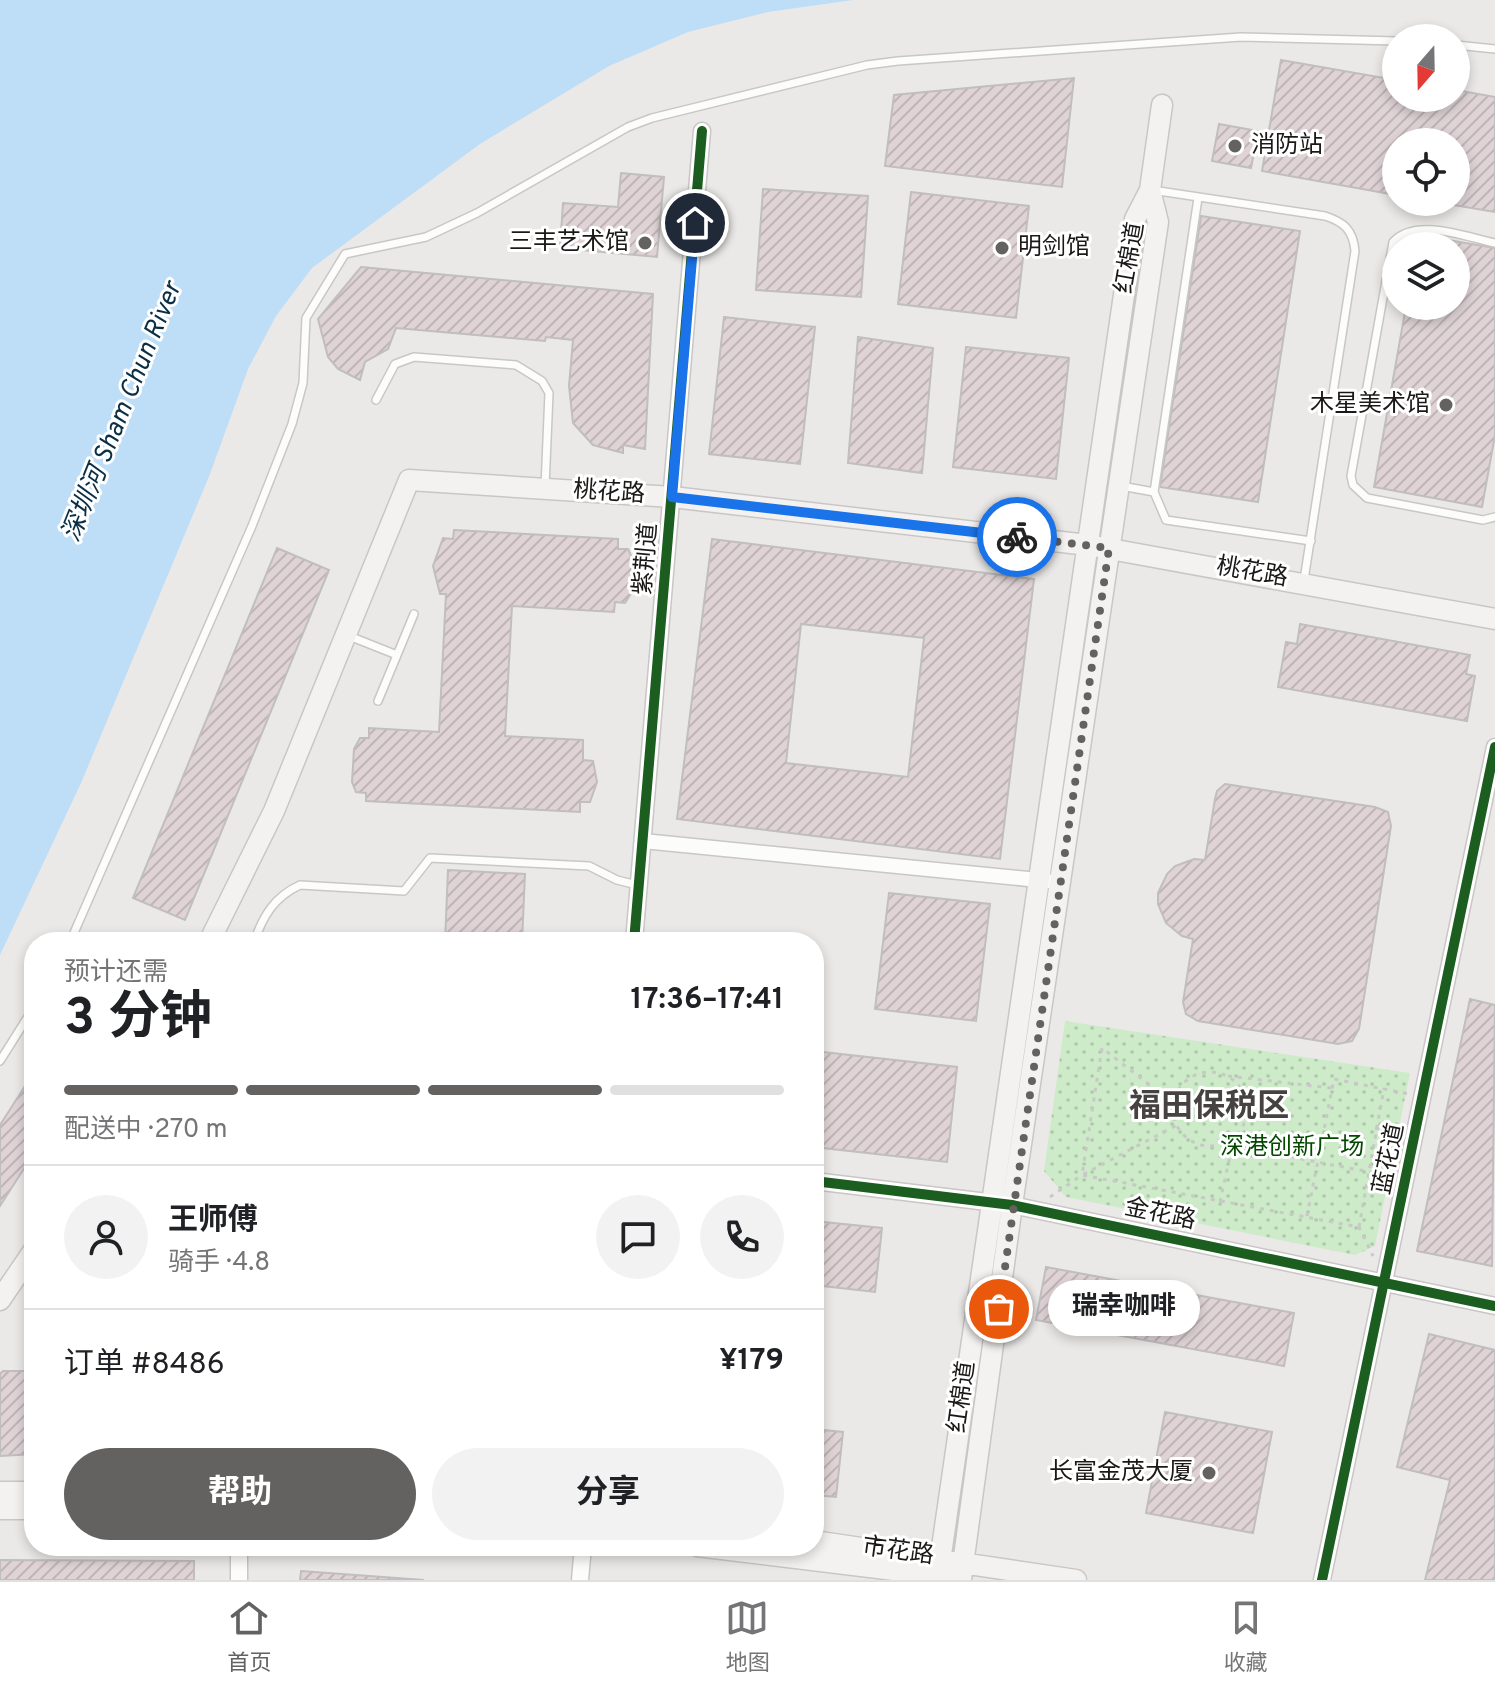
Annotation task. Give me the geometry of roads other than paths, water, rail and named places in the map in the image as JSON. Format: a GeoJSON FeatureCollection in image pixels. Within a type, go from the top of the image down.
{"type":"FeatureCollection","features":[{"type":"Feature","properties":{"kind":"main road"},"geometry":{"type":"LineString","coordinates":[[1150,190],[1162,105]]}},
{"type":"Feature","properties":{"kind":"main road","name":"红棉道"},"geometry":{"type":"LineString","coordinates":[[965,1573],[1012,1205],[1158,222],[1150,190]]}},
{"type":"Feature","properties":{"kind":"main road","name":"红棉道"},"geometry":{"type":"LineString","coordinates":[[939,1566],[1012,1205],[1039,880],[1135,219],[1150,190]]}},
{"type":"Feature","properties":{"kind":"main road","name":"桃花路"},"geometry":{"type":"LineString","coordinates":[[214,932],[274,811],[409,480],[672,497],[1088,545],[1495,619]]}},
{"type":"Feature","properties":{"kind":"main road"},"geometry":{"type":"LineString","coordinates":[[0,1300],[24,1265]]}},
{"type":"Feature","properties":{"kind":"main road"},"geometry":{"type":"LineString","coordinates":[[0,1492],[24,1492]]}},
{"type":"Feature","properties":{"kind":"main road"},"geometry":{"type":"LineString","coordinates":[[0,1509],[24,1509]]}},
{"type":"Feature","properties":{"kind":"main road","name":"市花路"},"geometry":{"type":"LineString","coordinates":[[824,1543],[965,1573],[1076,1580]]}},
{"type":"Feature","properties":{"kind":"main road","name":"市花路"},"geometry":{"type":"LineString","coordinates":[[818,1556],[939,1566]]}},
{"type":"Feature","properties":{"kind":"street","name":"紫荆道"},"geometry":{"type":"LineString","coordinates":[[635,932],[702,131]]}},
{"type":"Feature","properties":{"kind":"street","name":"蓝花道"},"geometry":{"type":"LineString","coordinates":[[1322,1580],[1495,747]]}},
{"type":"Feature","properties":{"kind":"street"},"geometry":{"type":"LineString","coordinates":[[643,841],[1060,883]]}},
{"type":"Feature","properties":{"kind":"street","name":"金花路"},"geometry":{"type":"LineString","coordinates":[[824,1182],[1012,1205],[1495,1306]]}},
{"type":"Feature","properties":{"kind":"street"},"geometry":{"type":"LineString","coordinates":[[239,1556],[239,1580]]}},
{"type":"Feature","properties":{"kind":"street"},"geometry":{"type":"LineString","coordinates":[[580,1580],[582,1556]]}},
{"type":"Feature","properties":{"kind":"lane"},"geometry":{"type":"LineString","coordinates":[[74,932],[252,526],[295,410],[307,344],[306,318],[345,254],[426,237],[477,213],[628,127],[652,118],[867,65],[1241,37],[1382,41]]}},
{"type":"Feature","properties":{"kind":"lane"},"geometry":{"type":"LineString","coordinates":[[1470,46],[1495,49]]}},
{"type":"Feature","properties":{"kind":"lane"},"geometry":{"type":"LineString","coordinates":[[1150,190],[1325,216],[1339,220],[1353,237],[1355,251],[1304,583]]}},
{"type":"Feature","properties":{"kind":"lane"},"geometry":{"type":"LineString","coordinates":[[1198,198],[1154,492],[1166,520],[1311,541]]}},
{"type":"Feature","properties":{"kind":"lane"},"geometry":{"type":"LineString","coordinates":[[1495,243],[1418,229],[1400,235],[1393,242],[1351,476],[1353,485],[1367,498],[1483,520],[1495,517]]}},
{"type":"Feature","properties":{"kind":"lane"},"geometry":{"type":"LineString","coordinates":[[376,400],[395,364],[414,357],[516,365],[530,371],[549,393],[545,489]]}},
{"type":"Feature","properties":{"kind":"lane"},"geometry":{"type":"LineString","coordinates":[[1118,486],[1154,492]]}},
{"type":"Feature","properties":{"kind":"lane"},"geometry":{"type":"LineString","coordinates":[[378,701],[414,614]]}},
{"type":"Feature","properties":{"kind":"lane"},"geometry":{"type":"LineString","coordinates":[[347,636],[397,655]]}},
{"type":"Feature","properties":{"kind":"lane"},"geometry":{"type":"LineString","coordinates":[[259,932],[271,905],[289,889],[300,885],[404,891],[430,858],[589,866],[617,880],[639,885]]}},
{"type":"Feature","properties":{"kind":"lane"},"geometry":{"type":"LineString","coordinates":[[0,1061],[24,1023]]}},
{"type":"Feature","properties":{"kind":"water","name":"深圳河 Sham Chun River"},"geometry":{"type":"Polygon","coordinates":[[[0,0],[853,0],[768,12],[688,32],[609,66],[480,144],[312,268],[276,316],[248,369],[210,474],[81,783],[0,955],[0,0]]]}},
{"type":"Feature","properties":{"kind":"place","name":"消防站"},"geometry":{"type":"Point","coordinates":[1235,146]}},
{"type":"Feature","properties":{"kind":"place","name":"三丰艺术馆"},"geometry":{"type":"Point","coordinates":[645,243]}},
{"type":"Feature","properties":{"kind":"place","name":"明剑馆"},"geometry":{"type":"Point","coordinates":[1002,248]}},
{"type":"Feature","properties":{"kind":"place","name":"木星美术馆"},"geometry":{"type":"Point","coordinates":[1446,405]}},
{"type":"Feature","properties":{"kind":"place","name":"瑞幸咖啡"},"geometry":{"type":"Point","coordinates":[999,1309]}},
{"type":"Feature","properties":{"kind":"place","name":"长富金茂大厦"},"geometry":{"type":"Point","coordinates":[1209,1473]}},
{"type":"Feature","properties":{"kind":"district","name":"福田保税区"},"geometry":{"type":"Point","coordinates":[1209,1108]}},
{"type":"Feature","properties":{"kind":"park label","name":"深港创新广场"},"geometry":{"type":"Point","coordinates":[1292,1148]}}]}
